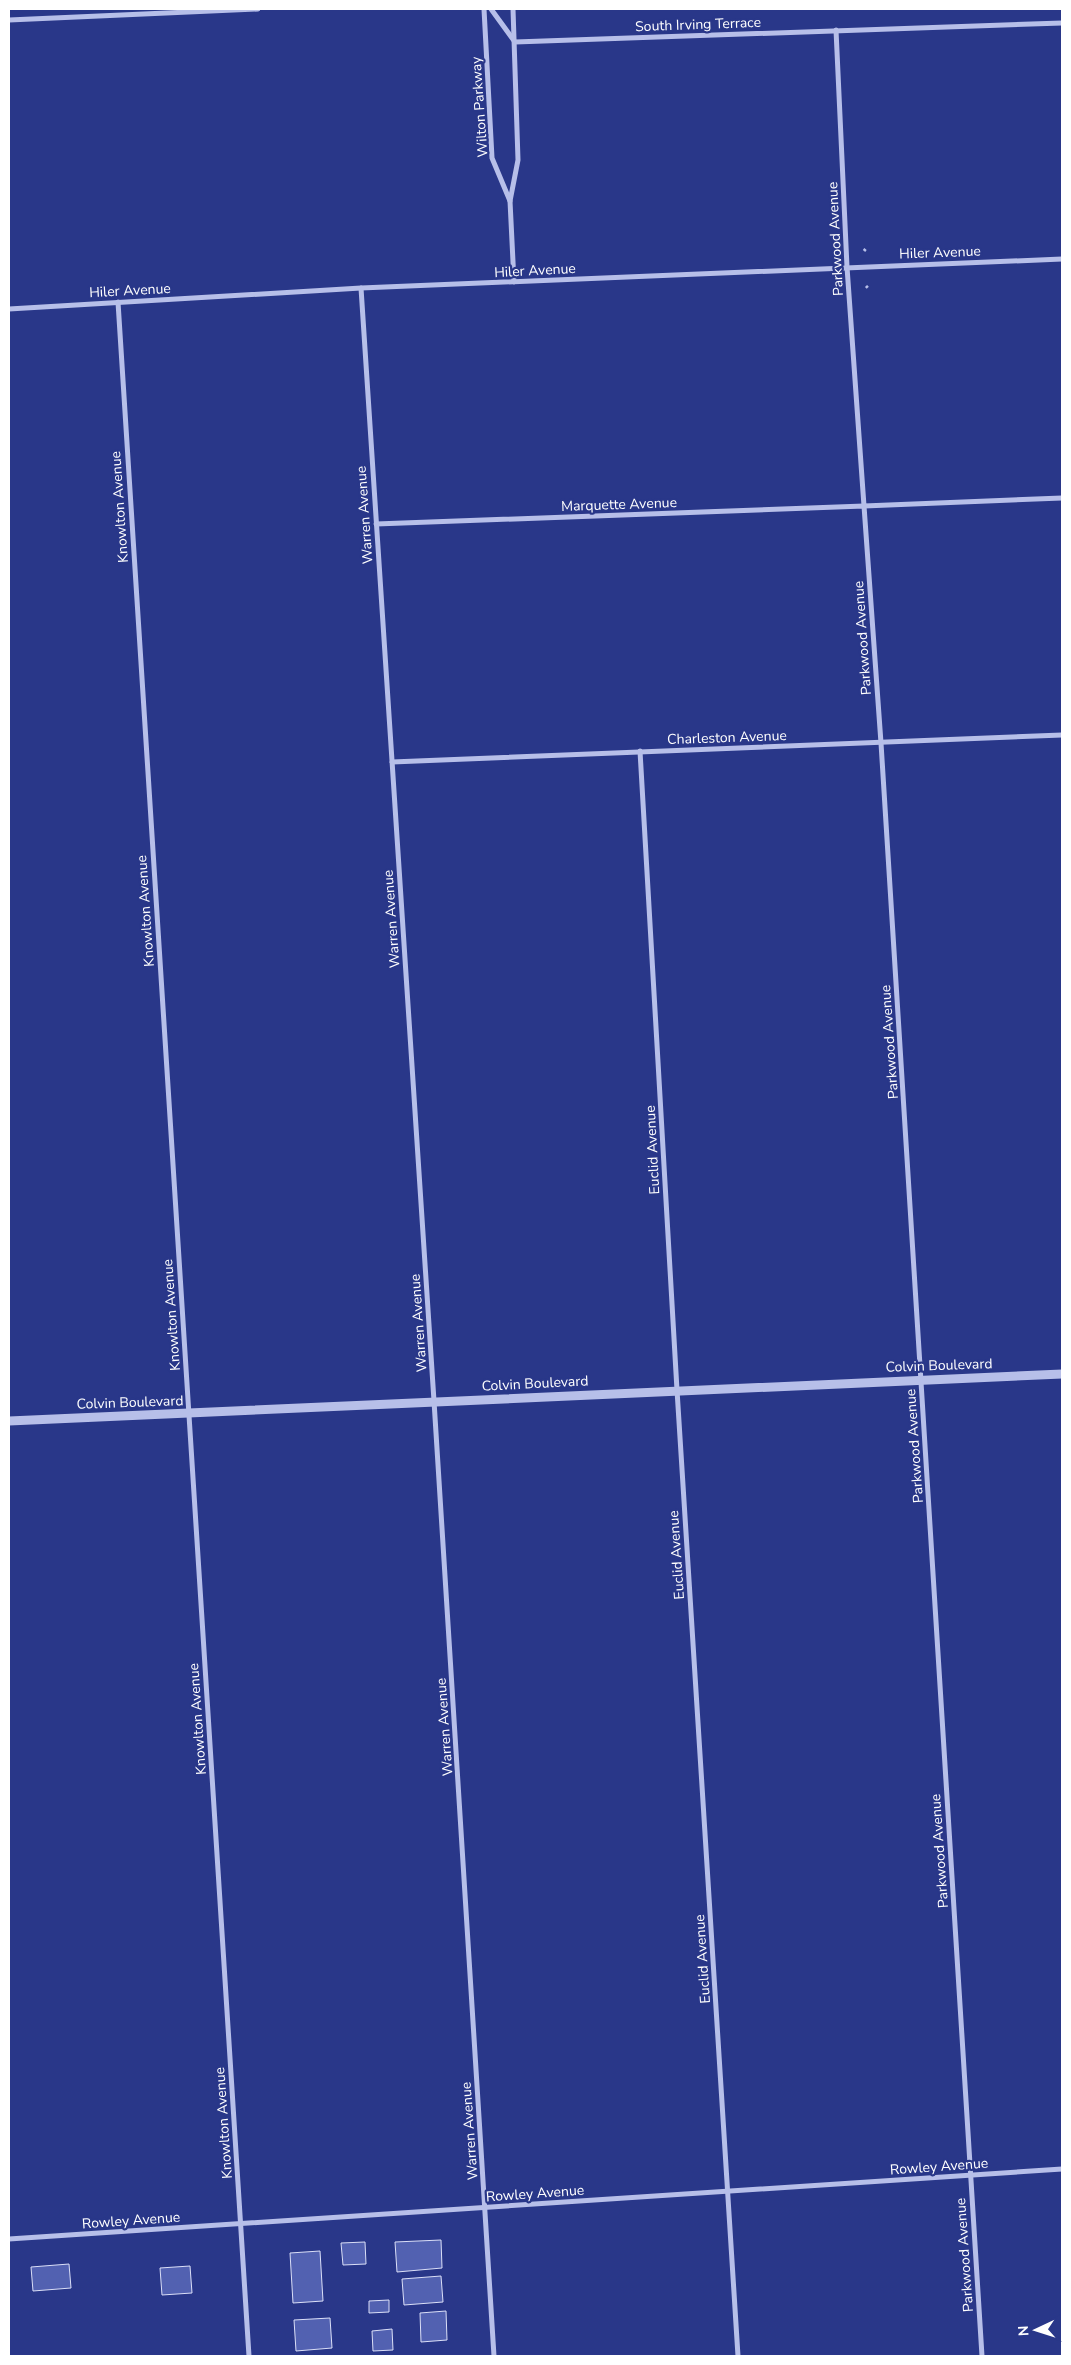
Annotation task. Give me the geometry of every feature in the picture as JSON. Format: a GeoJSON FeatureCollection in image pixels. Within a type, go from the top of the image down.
{"type":"FeatureCollection","features":[{"type":"Feature","properties":{"kind":"street"},"geometry":{"type":"LineString","coordinates":[[9,20],[258,9]]}},
{"type":"Feature","properties":{"kind":"street","name":"Wilton Parkway"},"geometry":{"type":"LineString","coordinates":[[484,9],[492,158],[510,201]]}},
{"type":"Feature","properties":{"kind":"street"},"geometry":{"type":"LineString","coordinates":[[491,9],[515,42]]}},
{"type":"Feature","properties":{"kind":"street","name":"Wilton Parkway"},"geometry":{"type":"LineString","coordinates":[[514,9],[518,160],[510,201],[514,282]]}},
{"type":"Feature","properties":{"kind":"street","name":"South Irving Terrace"},"geometry":{"type":"LineString","coordinates":[[515,42],[1062,22]]}},
{"type":"Feature","properties":{"kind":"street","name":"Parkwood Avenue"},"geometry":{"type":"LineString","coordinates":[[836,30],[847,267],[881,743],[982,2356]]}},
{"type":"Feature","properties":{"kind":"street","name":"Hiler Avenue"},"geometry":{"type":"LineString","coordinates":[[9,309],[361,288],[1062,259]]}},
{"type":"Feature","properties":{"kind":"street","name":"Warren Avenue"},"geometry":{"type":"LineString","coordinates":[[361,288],[494,2356]]}},
{"type":"Feature","properties":{"kind":"street","name":"Knowlton Avenue"},"geometry":{"type":"LineString","coordinates":[[118,302],[249,2356]]}},
{"type":"Feature","properties":{"kind":"street","name":"Marquette Avenue"},"geometry":{"type":"LineString","coordinates":[[376,524],[1062,498]]}},
{"type":"Feature","properties":{"kind":"street","name":"Charleston Avenue"},"geometry":{"type":"LineString","coordinates":[[392,762],[1062,735]]}},
{"type":"Feature","properties":{"kind":"street","name":"Euclid Avenue"},"geometry":{"type":"LineString","coordinates":[[640,751],[677,1390],[738,2356]]}},
{"type":"Feature","properties":{"kind":"street","name":"Colvin Boulevard"},"geometry":{"type":"LineString","coordinates":[[9,1420],[1062,1374]]}},
{"type":"Feature","properties":{"kind":"street","name":"Rowley Avenue"},"geometry":{"type":"LineString","coordinates":[[9,2239],[1062,2169]]}},
{"type":"Feature","properties":{"kind":"path"},"geometry":{"type":"LineString","coordinates":[[866,286],[869,289]]}},
{"type":"Feature","properties":{"kind":"building"},"geometry":{"type":"Polygon","coordinates":[[[441,2240],[442,2268],[397,2272],[395,2242],[441,2240]]]}},
{"type":"Feature","properties":{"kind":"building"},"geometry":{"type":"Polygon","coordinates":[[[365,2242],[366,2264],[343,2265],[341,2243],[365,2242]]]}},
{"type":"Feature","properties":{"kind":"building"},"geometry":{"type":"Polygon","coordinates":[[[320,2251],[323,2301],[293,2303],[290,2253],[320,2251]]]}},
{"type":"Feature","properties":{"kind":"building"},"geometry":{"type":"Polygon","coordinates":[[[69,2264],[71,2288],[33,2291],[31,2267],[69,2264]]]}},
{"type":"Feature","properties":{"kind":"building"},"geometry":{"type":"Polygon","coordinates":[[[190,2266],[192,2293],[162,2295],[160,2268],[190,2266]]]}},
{"type":"Feature","properties":{"kind":"building"},"geometry":{"type":"Polygon","coordinates":[[[441,2276],[443,2302],[404,2305],[402,2279],[441,2276]]]}},
{"type":"Feature","properties":{"kind":"building"},"geometry":{"type":"Polygon","coordinates":[[[389,2300],[389,2312],[369,2313],[369,2301],[389,2300]]]}},
{"type":"Feature","properties":{"kind":"building"},"geometry":{"type":"Polygon","coordinates":[[[446,2311],[447,2340],[421,2342],[420,2313],[446,2311]]]}},
{"type":"Feature","properties":{"kind":"building"},"geometry":{"type":"Polygon","coordinates":[[[330,2318],[332,2348],[296,2351],[294,2320],[330,2318]]]}},
{"type":"Feature","properties":{"kind":"building"},"geometry":{"type":"Polygon","coordinates":[[[392,2329],[393,2350],[373,2351],[372,2331],[392,2329]]]}}]}
